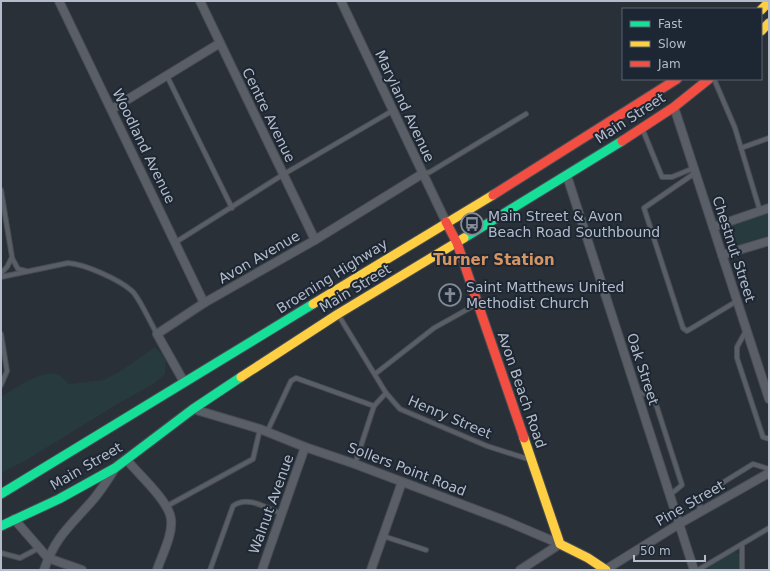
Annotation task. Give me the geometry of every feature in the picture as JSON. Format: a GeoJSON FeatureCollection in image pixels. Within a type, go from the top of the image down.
{"type":"FeatureCollection","features":[{"type":"Feature","properties":{"kind":"street","name":"Woodland Avenue"},"geometry":{"type":"LineString","coordinates":[[59,1],[204,303]]}},
{"type":"Feature","properties":{"kind":"street","name":"Centre Avenue"},"geometry":{"type":"LineString","coordinates":[[200,1],[315,240]]}},
{"type":"Feature","properties":{"kind":"street","name":"Maryland Avenue"},"geometry":{"type":"LineString","coordinates":[[343,2],[392,111],[446,222]]}},
{"type":"Feature","properties":{"kind":"street"},"geometry":{"type":"LineString","coordinates":[[112,109],[220,43]]}},
{"type":"Feature","properties":{"kind":"street","name":"Broening Highway"},"geometry":{"type":"LineString","coordinates":[[1,494],[446,222],[557,156],[675,80]]}},
{"type":"Feature","properties":{"kind":"street","name":"Main Street"},"geometry":{"type":"LineString","coordinates":[[1,526],[14,518],[59,499],[115,468],[193,409],[338,314],[567,176],[674,107],[708,80]]}},
{"type":"Feature","properties":{"kind":"street","name":"Chestnut Street"},"geometry":{"type":"LineString","coordinates":[[674,107],[769,399]]}},
{"type":"Feature","properties":{"kind":"street","name":"Avon Avenue"},"geometry":{"type":"LineString","coordinates":[[157,334],[204,303],[315,240],[422,174]]}},
{"type":"Feature","properties":{"kind":"street","name":"Oak Street"},"geometry":{"type":"LineString","coordinates":[[567,176],[694,570]]}},
{"type":"Feature","properties":{"kind":"street"},"geometry":{"type":"LineString","coordinates":[[713,227],[769,208]]}},
{"type":"Feature","properties":{"kind":"street","name":"Avon Beach Road"},"geometry":{"type":"LineString","coordinates":[[446,222],[457,243],[560,544]]}},
{"type":"Feature","properties":{"kind":"street"},"geometry":{"type":"LineString","coordinates":[[722,255],[769,241]]}},
{"type":"Feature","properties":{"kind":"street"},"geometry":{"type":"LineString","coordinates":[[157,334],[184,382]]}},
{"type":"Feature","properties":{"kind":"street","name":"Sollers Point Road"},"geometry":{"type":"LineString","coordinates":[[193,409],[264,431],[506,521],[560,544],[588,558],[606,570]]}},
{"type":"Feature","properties":{"kind":"street","name":"Walnut Avenue"},"geometry":{"type":"LineString","coordinates":[[262,570],[305,447]]}},
{"type":"Feature","properties":{"kind":"street"},"geometry":{"type":"LineString","coordinates":[[127,460],[167,506],[171,520],[170,532],[157,570]]}},
{"type":"Feature","properties":{"kind":"street"},"geometry":{"type":"LineString","coordinates":[[44,570],[48,558],[63,532],[92,502],[115,468]]}},
{"type":"Feature","properties":{"kind":"street","name":"Pine Street"},"geometry":{"type":"LineString","coordinates":[[606,570],[679,524],[769,473]]}},
{"type":"Feature","properties":{"kind":"street"},"geometry":{"type":"LineString","coordinates":[[371,570],[402,482]]}},
{"type":"Feature","properties":{"kind":"street"},"geometry":{"type":"LineString","coordinates":[[14,518],[48,558],[82,570]]}},
{"type":"Feature","properties":{"kind":"street"},"geometry":{"type":"LineString","coordinates":[[520,570],[560,544]]}},
{"type":"Feature","properties":{"kind":"lane"},"geometry":{"type":"LineString","coordinates":[[167,76],[232,208]]}},
{"type":"Feature","properties":{"kind":"lane"},"geometry":{"type":"LineString","coordinates":[[714,80],[742,148],[760,211]]}},
{"type":"Feature","properties":{"kind":"lane"},"geometry":{"type":"LineString","coordinates":[[176,242],[284,174],[392,111]]}},
{"type":"Feature","properties":{"kind":"lane"},"geometry":{"type":"LineString","coordinates":[[422,174],[430,172],[526,114]]}},
{"type":"Feature","properties":{"kind":"lane"},"geometry":{"type":"LineString","coordinates":[[642,128],[662,177],[672,177],[695,170]]}},
{"type":"Feature","properties":{"kind":"lane"},"geometry":{"type":"LineString","coordinates":[[742,148],[769,138]]}},
{"type":"Feature","properties":{"kind":"lane"},"geometry":{"type":"LineString","coordinates":[[695,170],[644,208],[683,328],[686,331],[738,301]]}},
{"type":"Feature","properties":{"kind":"lane"},"geometry":{"type":"LineString","coordinates":[[1,190],[12,257],[18,269],[33,271]]}},
{"type":"Feature","properties":{"kind":"lane"},"geometry":{"type":"LineString","coordinates":[[1,273],[7,267],[12,257]]}},
{"type":"Feature","properties":{"kind":"lane"},"geometry":{"type":"LineString","coordinates":[[1,277],[68,264],[78,264],[122,284],[133,291],[157,334]]}},
{"type":"Feature","properties":{"kind":"lane"},"geometry":{"type":"LineString","coordinates":[[375,374],[434,328],[478,304]]}},
{"type":"Feature","properties":{"kind":"lane","name":"Henry Street"},"geometry":{"type":"LineString","coordinates":[[338,314],[386,393],[400,409],[487,446],[531,460]]}},
{"type":"Feature","properties":{"kind":"lane"},"geometry":{"type":"LineString","coordinates":[[747,329],[737,347],[737,358],[763,438],[769,439]]}},
{"type":"Feature","properties":{"kind":"lane"},"geometry":{"type":"LineString","coordinates":[[1,334],[7,371],[1,385]]}},
{"type":"Feature","properties":{"kind":"lane"},"geometry":{"type":"LineString","coordinates":[[167,506],[253,459],[264,431],[291,381],[296,378],[374,406]]}},
{"type":"Feature","properties":{"kind":"lane"},"geometry":{"type":"LineString","coordinates":[[637,391],[654,398],[682,485],[670,496]]}},
{"type":"Feature","properties":{"kind":"lane"},"geometry":{"type":"LineString","coordinates":[[355,464],[374,406],[386,393]]}},
{"type":"Feature","properties":{"kind":"lane"},"geometry":{"type":"LineString","coordinates":[[699,513],[701,496],[753,464],[769,469]]}},
{"type":"Feature","properties":{"kind":"lane"},"geometry":{"type":"LineString","coordinates":[[210,570],[233,506],[237,503],[249,501],[282,514]]}},
{"type":"Feature","properties":{"kind":"lane"},"geometry":{"type":"LineString","coordinates":[[698,570],[769,528]]}},
{"type":"Feature","properties":{"kind":"lane"},"geometry":{"type":"LineString","coordinates":[[383,536],[426,550]]}},
{"type":"Feature","properties":{"kind":"lane"},"geometry":{"type":"LineString","coordinates":[[742,544],[742,570]]}},
{"type":"Feature","properties":{"kind":"lane"},"geometry":{"type":"LineString","coordinates":[[1,553],[20,558],[39,548]]}},
{"type":"Feature","properties":{"kind":"green space"},"geometry":{"type":"Polygon","coordinates":[[[769,212],[769,235],[739,245],[731,244],[727,235],[729,225],[769,212]]]}},
{"type":"Feature","properties":{"kind":"green space"},"geometry":{"type":"Polygon","coordinates":[[[155,347],[166,360],[165,374],[155,383],[119,403],[28,459],[1,473],[1,397],[29,380],[45,374],[59,375],[69,384],[104,380],[121,371],[155,347]]]}},
{"type":"Feature","properties":{"kind":"green space"},"geometry":{"type":"Polygon","coordinates":[[[733,551],[739,554],[741,560],[739,570],[703,570],[733,551]]]}},
{"type":"Feature","properties":{"kind":"traffic: fast"},"geometry":{"type":"LineString","coordinates":[[464,238],[622,141]]}},
{"type":"Feature","properties":{"kind":"traffic: fast"},"geometry":{"type":"LineString","coordinates":[[1,494],[313,304]]}},
{"type":"Feature","properties":{"kind":"traffic: fast"},"geometry":{"type":"LineString","coordinates":[[1,526],[59,499],[115,468],[193,409],[241,377]]}},
{"type":"Feature","properties":{"kind":"traffic: slow"},"geometry":{"type":"LineString","coordinates":[[762,9],[769,2]]}},
{"type":"Feature","properties":{"kind":"traffic: slow"},"geometry":{"type":"LineString","coordinates":[[762,30],[769,23]]}},
{"type":"Feature","properties":{"kind":"traffic: slow"},"geometry":{"type":"LineString","coordinates":[[313,304],[493,195]]}},
{"type":"Feature","properties":{"kind":"traffic: slow"},"geometry":{"type":"LineString","coordinates":[[241,377],[338,314],[464,238]]}},
{"type":"Feature","properties":{"kind":"traffic: slow"},"geometry":{"type":"LineString","coordinates":[[524,438],[560,544],[588,558],[606,570]]}},
{"type":"Feature","properties":{"kind":"traffic: jam"},"geometry":{"type":"LineString","coordinates":[[493,195],[675,80]]}},
{"type":"Feature","properties":{"kind":"traffic: jam"},"geometry":{"type":"LineString","coordinates":[[622,141],[674,107],[708,80]]}},
{"type":"Feature","properties":{"kind":"traffic: jam"},"geometry":{"type":"LineString","coordinates":[[446,222],[457,243],[524,438]]}},
{"type":"Feature","properties":{"kind":"place","name":"Main Street & Avon Beach Road Southbound"},"geometry":{"type":"Point","coordinates":[472,224]}},
{"type":"Feature","properties":{"kind":"place","name":"Saint Matthews United Methodist Church"},"geometry":{"type":"Point","coordinates":[450,295]}},
{"type":"Feature","properties":{"kind":"district","name":"Turner Station"},"geometry":{"type":"Point","coordinates":[494,260]}}]}
